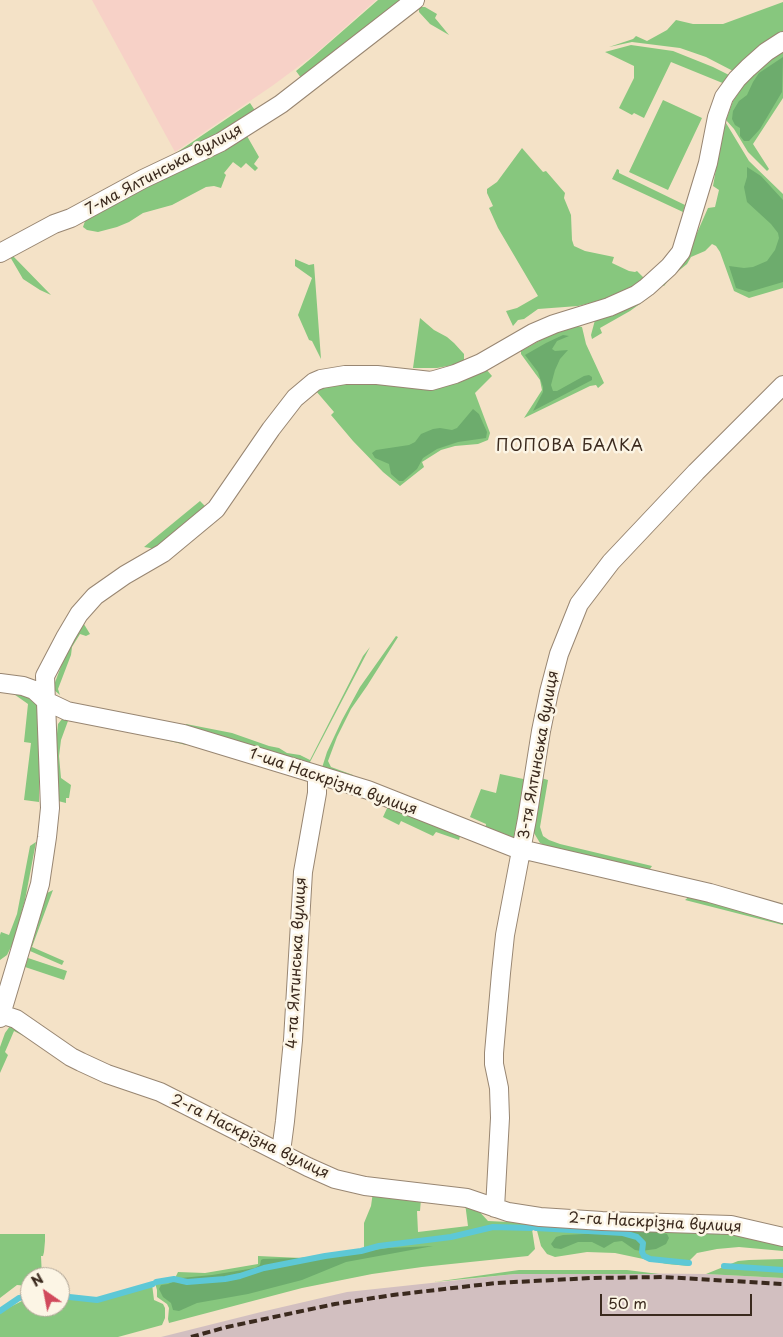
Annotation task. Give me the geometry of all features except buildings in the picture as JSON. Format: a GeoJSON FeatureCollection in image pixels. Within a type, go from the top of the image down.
{"type":"FeatureCollection","features":[{"type":"Feature","properties":{"kind":"street","name":"7-ма Ялтинська вулиця"},"geometry":{"type":"LineString","coordinates":[[0,253],[54,224],[71,218],[143,179],[221,142],[281,104],[415,0]]}},
{"type":"Feature","properties":{"kind":"street"},"geometry":{"type":"LineString","coordinates":[[1,1016],[40,884],[47,837],[50,808],[45,676],[79,614],[96,596],[125,575],[163,553],[216,509],[271,429],[295,398],[314,382],[321,378],[345,375],[377,375],[431,381],[481,363],[532,333],[609,306],[636,295],[647,288],[669,267],[681,252],[705,172],[724,97],[748,68],[766,52],[783,41]]}},
{"type":"Feature","properties":{"kind":"street","name":"3-тя Ялтинська вулиця"},"geometry":{"type":"LineString","coordinates":[[495,1208],[500,1118],[499,1088],[494,1059],[495,1030],[506,935],[549,692],[559,654],[580,604],[611,562],[783,385]]}},
{"type":"Feature","properties":{"kind":"street","name":"1-ша Наскрізна вулиця"},"geometry":{"type":"LineString","coordinates":[[0,683],[34,690],[46,701],[67,711],[194,737],[377,793],[498,842],[710,893],[783,914]]}},
{"type":"Feature","properties":{"kind":"street","name":"4-та Ялтинська вулиця"},"geometry":{"type":"LineString","coordinates":[[278,1152],[282,1144],[294,1040],[303,872],[317,793],[317,776]]}},
{"type":"Feature","properties":{"kind":"street","name":"2-га Наскрізна вулиця"},"geometry":{"type":"LineString","coordinates":[[1,1016],[16,1019],[81,1062],[107,1074],[160,1092],[320,1173],[344,1181],[378,1188],[467,1198],[519,1214],[559,1219],[722,1224],[754,1229],[783,1237]]}},
{"type":"Feature","properties":{"kind":"shaded area"},"geometry":{"type":"Polygon","coordinates":[[[92,0],[376,0],[314,55],[175,152],[92,0]]]}},
{"type":"Feature","properties":{"kind":"shaded area"},"geometry":{"type":"Polygon","coordinates":[[[515,1274],[706,1274],[783,1278],[783,1337],[161,1337],[347,1292],[515,1274]]]}},
{"type":"Feature","properties":{"kind":"green space"},"geometry":{"type":"Polygon","coordinates":[[[378,0],[408,0],[304,82],[296,71],[378,0]]]}},
{"type":"Feature","properties":{"kind":"green space"},"geometry":{"type":"Polygon","coordinates":[[[783,2],[783,31],[753,52],[735,72],[706,57],[680,48],[632,42],[609,47],[633,39],[636,36],[647,41],[667,30],[676,20],[693,24],[723,24],[783,2]]]}},
{"type":"Feature","properties":{"kind":"green space"},"geometry":{"type":"Polygon","coordinates":[[[419,7],[425,7],[437,14],[435,18],[449,35],[430,24],[419,12],[419,7]]]}},
{"type":"Feature","properties":{"kind":"green space"},"geometry":{"type":"Polygon","coordinates":[[[631,45],[673,51],[731,76],[725,84],[671,62],[644,118],[634,113],[632,115],[619,108],[634,78],[634,66],[605,52],[631,45]]]}},
{"type":"Feature","properties":{"kind":"green space"},"geometry":{"type":"Polygon","coordinates":[[[783,51],[783,98],[753,144],[769,169],[767,171],[748,152],[726,120],[733,101],[746,82],[769,60],[783,51]]]}},
{"type":"Feature","properties":{"kind":"green space"},"geometry":{"type":"Polygon","coordinates":[[[783,57],[782,92],[760,129],[749,141],[744,141],[740,136],[740,128],[735,125],[732,119],[733,111],[739,101],[747,95],[759,73],[783,57]]]}},
{"type":"Feature","properties":{"kind":"green space"},"geometry":{"type":"Polygon","coordinates":[[[663,100],[702,118],[668,190],[629,172],[663,100]]]}},
{"type":"Feature","properties":{"kind":"green space"},"geometry":{"type":"Polygon","coordinates":[[[250,103],[258,115],[177,156],[176,153],[250,103]]]}},
{"type":"Feature","properties":{"kind":"green space"},"geometry":{"type":"Polygon","coordinates":[[[279,112],[247,136],[259,157],[254,164],[258,168],[255,171],[246,163],[241,168],[233,162],[224,173],[226,175],[221,188],[214,186],[206,187],[172,205],[143,213],[117,227],[98,232],[87,230],[83,227],[85,221],[120,195],[279,112]]]}},
{"type":"Feature","properties":{"kind":"green space"},"geometry":{"type":"Polygon","coordinates":[[[726,123],[749,161],[783,194],[783,288],[749,298],[734,291],[720,252],[712,244],[705,251],[691,257],[687,264],[671,277],[664,286],[661,284],[693,242],[708,208],[715,207],[719,190],[713,186],[726,123]]]}},
{"type":"Feature","properties":{"kind":"green space"},"geometry":{"type":"Polygon","coordinates":[[[522,148],[565,193],[564,198],[571,215],[574,246],[585,251],[614,257],[612,263],[629,271],[637,271],[644,278],[640,283],[622,293],[598,301],[578,306],[538,309],[524,319],[518,320],[513,326],[506,311],[517,308],[538,296],[498,228],[489,208],[493,206],[487,189],[497,182],[522,148]]]}},
{"type":"Feature","properties":{"kind":"green space"},"geometry":{"type":"Polygon","coordinates":[[[747,167],[761,176],[783,200],[783,282],[749,292],[736,288],[729,266],[753,267],[767,261],[775,250],[779,238],[778,233],[771,224],[747,202],[744,187],[747,167]]]}},
{"type":"Feature","properties":{"kind":"green space"},"geometry":{"type":"Polygon","coordinates":[[[617,169],[619,173],[685,205],[683,212],[612,179],[617,169]]]}},
{"type":"Feature","properties":{"kind":"green space"},"geometry":{"type":"Polygon","coordinates":[[[9,255],[13,256],[51,295],[23,279],[9,255]]]}},
{"type":"Feature","properties":{"kind":"green space"},"geometry":{"type":"Polygon","coordinates":[[[295,259],[309,265],[314,264],[321,359],[312,341],[309,340],[298,315],[312,278],[295,266],[295,259]]]}},
{"type":"Feature","properties":{"kind":"green space"},"geometry":{"type":"Polygon","coordinates":[[[646,296],[648,298],[630,311],[600,328],[602,333],[592,339],[591,335],[595,320],[646,296]]]}},
{"type":"Feature","properties":{"kind":"green space"},"geometry":{"type":"Polygon","coordinates":[[[420,318],[454,343],[464,354],[464,361],[437,368],[413,368],[420,318]]]}},
{"type":"Feature","properties":{"kind":"green space"},"geometry":{"type":"Polygon","coordinates":[[[573,325],[582,327],[586,344],[604,383],[598,388],[596,385],[590,386],[524,418],[542,390],[540,380],[521,354],[521,351],[555,332],[573,325]]]}},
{"type":"Feature","properties":{"kind":"green space"},"geometry":{"type":"Polygon","coordinates":[[[563,335],[569,336],[557,341],[552,349],[555,351],[568,350],[560,359],[555,370],[551,385],[553,391],[557,391],[584,376],[589,375],[592,377],[592,380],[533,411],[543,392],[543,387],[538,372],[525,355],[563,335]]]}},
{"type":"Feature","properties":{"kind":"green space"},"geometry":{"type":"Polygon","coordinates":[[[486,369],[492,376],[475,393],[490,433],[488,440],[478,444],[455,446],[441,450],[422,462],[424,467],[400,486],[383,472],[353,441],[331,415],[334,412],[316,391],[319,388],[333,384],[356,381],[403,385],[421,389],[486,369]]]}},
{"type":"Feature","properties":{"kind":"green space"},"geometry":{"type":"Polygon","coordinates":[[[473,409],[479,414],[487,432],[486,438],[458,442],[437,449],[423,458],[417,469],[403,481],[399,481],[391,474],[389,464],[375,458],[372,453],[376,450],[409,445],[415,442],[421,434],[433,429],[452,430],[457,428],[473,409]]]}},
{"type":"Feature","properties":{"kind":"green space"},"geometry":{"type":"Polygon","coordinates":[[[200,501],[207,508],[156,549],[144,547],[200,501]]]}},
{"type":"Feature","properties":{"kind":"green space"},"geometry":{"type":"Polygon","coordinates":[[[82,621],[90,634],[86,636],[80,634],[72,647],[71,655],[58,689],[60,695],[54,690],[54,685],[72,637],[82,621]]]}},
{"type":"Feature","properties":{"kind":"green space"},"geometry":{"type":"Polygon","coordinates":[[[396,636],[398,637],[351,709],[328,761],[331,767],[353,775],[351,781],[321,771],[327,752],[360,687],[396,636]]]}},
{"type":"Feature","properties":{"kind":"green space"},"geometry":{"type":"Polygon","coordinates":[[[370,647],[310,762],[303,765],[185,727],[186,724],[232,733],[310,760],[363,656],[370,647]]]}},
{"type":"Feature","properties":{"kind":"green space"},"geometry":{"type":"Polygon","coordinates":[[[11,689],[38,701],[42,712],[39,802],[24,800],[31,743],[24,742],[28,704],[11,692],[11,689]]]}},
{"type":"Feature","properties":{"kind":"green space"},"geometry":{"type":"Polygon","coordinates":[[[69,717],[187,740],[186,745],[96,723],[68,721],[61,740],[59,756],[61,778],[71,785],[69,798],[66,798],[66,803],[58,801],[55,753],[58,724],[62,719],[69,717]]]}},
{"type":"Feature","properties":{"kind":"green space"},"geometry":{"type":"Polygon","coordinates":[[[500,774],[528,780],[516,837],[510,841],[485,832],[486,824],[470,817],[481,789],[496,793],[500,774]]]}},
{"type":"Feature","properties":{"kind":"green space"},"geometry":{"type":"Polygon","coordinates":[[[541,778],[548,780],[540,827],[543,836],[560,844],[652,866],[648,872],[557,851],[540,843],[534,833],[534,811],[541,778]]]}},
{"type":"Feature","properties":{"kind":"green space"},"geometry":{"type":"Polygon","coordinates":[[[389,804],[461,833],[459,840],[436,832],[433,836],[401,821],[399,825],[383,817],[389,804]]]}},
{"type":"Feature","properties":{"kind":"green space"},"geometry":{"type":"Polygon","coordinates":[[[36,842],[25,900],[13,943],[7,955],[0,960],[0,935],[1,932],[9,935],[17,914],[30,846],[36,842]]]}},
{"type":"Feature","properties":{"kind":"green space"},"geometry":{"type":"Polygon","coordinates":[[[53,890],[32,947],[64,961],[62,965],[30,951],[47,893],[53,890]]]}},
{"type":"Feature","properties":{"kind":"green space"},"geometry":{"type":"Polygon","coordinates":[[[691,895],[783,921],[783,925],[685,900],[691,895]]]}},
{"type":"Feature","properties":{"kind":"green space"},"geometry":{"type":"Polygon","coordinates":[[[28,958],[67,971],[64,980],[25,967],[28,958]]]}},
{"type":"Feature","properties":{"kind":"green space"},"geometry":{"type":"Polygon","coordinates":[[[16,1025],[57,1053],[14,1031],[5,1052],[8,1055],[0,1073],[0,1047],[5,1033],[10,1026],[16,1025]]]}},
{"type":"Feature","properties":{"kind":"green space"},"geometry":{"type":"Polygon","coordinates":[[[373,1192],[421,1199],[420,1211],[417,1211],[418,1232],[468,1226],[465,1203],[477,1209],[488,1221],[531,1223],[535,1249],[528,1256],[372,1274],[302,1288],[169,1323],[169,1308],[167,1304],[157,1297],[155,1283],[175,1278],[178,1272],[205,1273],[258,1264],[258,1256],[301,1258],[364,1249],[364,1223],[371,1206],[373,1192]]]}},
{"type":"Feature","properties":{"kind":"green space"},"geometry":{"type":"Polygon","coordinates":[[[535,1223],[724,1226],[783,1242],[783,1251],[739,1247],[717,1249],[697,1253],[690,1260],[689,1266],[667,1264],[615,1253],[587,1252],[555,1257],[547,1254],[541,1246],[535,1223]]]}},
{"type":"Feature","properties":{"kind":"green space"},"geometry":{"type":"Polygon","coordinates":[[[649,1231],[667,1234],[669,1238],[666,1244],[656,1249],[641,1251],[635,1250],[622,1241],[614,1242],[604,1248],[592,1242],[578,1242],[561,1249],[554,1248],[551,1244],[556,1237],[563,1235],[649,1231]]]}},
{"type":"Feature","properties":{"kind":"green space"},"geometry":{"type":"Polygon","coordinates":[[[0,1234],[45,1234],[44,1252],[43,1256],[41,1256],[42,1267],[20,1267],[20,1285],[17,1285],[0,1298],[0,1234]]]}},
{"type":"Feature","properties":{"kind":"green space"},"geometry":{"type":"Polygon","coordinates":[[[433,1246],[346,1262],[302,1280],[248,1294],[197,1303],[179,1311],[173,1310],[171,1303],[163,1297],[159,1289],[161,1285],[181,1278],[255,1268],[260,1265],[263,1259],[326,1257],[389,1248],[433,1246]]]}},
{"type":"Feature","properties":{"kind":"green space"},"geometry":{"type":"Polygon","coordinates":[[[783,1259],[783,1278],[706,1274],[738,1261],[783,1259]]]}},
{"type":"Feature","properties":{"kind":"green space"},"geometry":{"type":"Polygon","coordinates":[[[519,1270],[627,1270],[659,1274],[515,1274],[434,1282],[519,1270]]]}},
{"type":"Feature","properties":{"kind":"green space"},"geometry":{"type":"Polygon","coordinates":[[[152,1284],[154,1300],[163,1304],[165,1318],[162,1325],[118,1337],[0,1337],[0,1312],[20,1302],[20,1317],[70,1317],[70,1296],[96,1299],[152,1284]]]}},
{"type":"Feature","properties":{"kind":"waterway"},"geometry":{"type":"LineString","coordinates":[[156,1282],[174,1279],[187,1282],[225,1279],[264,1268],[361,1251],[379,1246],[451,1237],[493,1227],[531,1228]]}},
{"type":"Feature","properties":{"kind":"waterway"},"geometry":{"type":"LineString","coordinates":[[536,1228],[623,1233],[637,1237],[643,1243],[642,1252],[644,1256],[650,1259],[689,1263]]}},
{"type":"Feature","properties":{"kind":"waterway"},"geometry":{"type":"LineString","coordinates":[[724,1266],[783,1270]]}},
{"type":"Feature","properties":{"kind":"waterway"},"geometry":{"type":"LineString","coordinates":[[70,1297],[97,1300],[153,1284]]}},
{"type":"Feature","properties":{"kind":"waterway"},"geometry":{"type":"LineString","coordinates":[[0,1311],[20,1298]]}},
{"type":"Feature","properties":{"kind":"railway"},"geometry":{"type":"LineString","coordinates":[[191,1337],[227,1327],[335,1304],[496,1283],[592,1278],[663,1277],[783,1284]]}},
{"type":"Feature","properties":{"kind":"district","name":"ПОПОВА БАЛКА"},"geometry":{"type":"Point","coordinates":[570,447]}}]}
